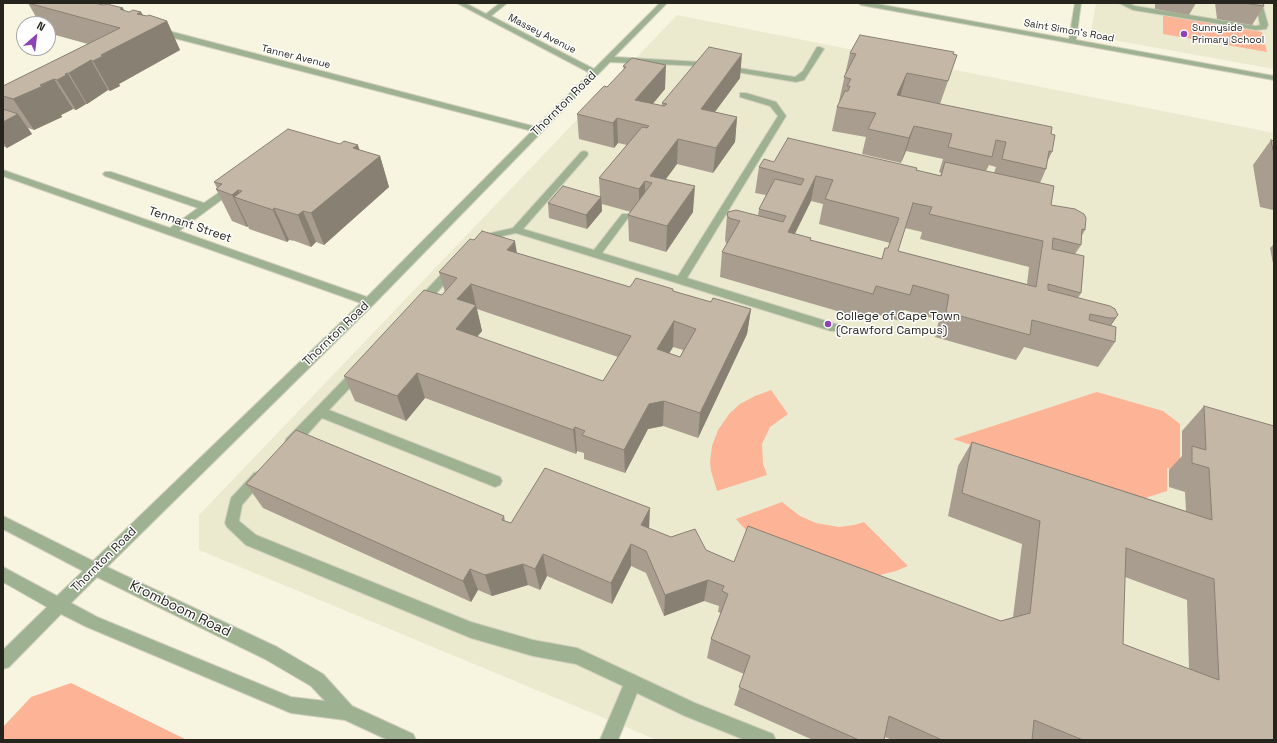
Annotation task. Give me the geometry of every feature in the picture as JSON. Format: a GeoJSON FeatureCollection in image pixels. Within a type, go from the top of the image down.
{"type":"FeatureCollection","features":[{"type":"Feature","properties":{"kind":"street","name":"Massey Avenue"},"geometry":{"type":"LineString","coordinates":[[460,3],[594,73]]}},
{"type":"Feature","properties":{"kind":"street"},"geometry":{"type":"LineString","coordinates":[[486,17],[504,3]]}},
{"type":"Feature","properties":{"kind":"street","name":"Thornton Road"},"geometry":{"type":"LineString","coordinates":[[3,661],[139,525],[369,302],[664,3]]}},
{"type":"Feature","properties":{"kind":"street","name":"Saint Simon's Road"},"geometry":{"type":"LineString","coordinates":[[861,3],[1274,78]]}},
{"type":"Feature","properties":{"kind":"street"},"geometry":{"type":"LineString","coordinates":[[1072,41],[1078,3]]}},
{"type":"Feature","properties":{"kind":"street"},"geometry":{"type":"LineString","coordinates":[[1122,3],[1133,8],[1260,28],[1264,25],[1259,3]]}},
{"type":"Feature","properties":{"kind":"street","name":"Tanner Avenue"},"geometry":{"type":"LineString","coordinates":[[148,29],[538,130]]}},
{"type":"Feature","properties":{"kind":"street"},"geometry":{"type":"LineString","coordinates":[[608,59],[701,64],[796,80],[801,78],[806,72],[820,49]]}},
{"type":"Feature","properties":{"kind":"street"},"geometry":{"type":"LineString","coordinates":[[681,280],[782,116],[773,104],[743,95]]}},
{"type":"Feature","properties":{"kind":"street"},"geometry":{"type":"LineString","coordinates":[[516,230],[584,154]]}},
{"type":"Feature","properties":{"kind":"street","name":"Tennant Street"},"geometry":{"type":"LineString","coordinates":[[3,173],[369,302]]}},
{"type":"Feature","properties":{"kind":"street"},"geometry":{"type":"LineString","coordinates":[[108,174],[206,207]]}},
{"type":"Feature","properties":{"kind":"street"},"geometry":{"type":"LineString","coordinates":[[171,232],[243,180]]}},
{"type":"Feature","properties":{"kind":"street"},"geometry":{"type":"LineString","coordinates":[[596,254],[625,216]]}},
{"type":"Feature","properties":{"kind":"street"},"geometry":{"type":"LineString","coordinates":[[472,247],[486,237],[516,230],[835,328]]}},
{"type":"Feature","properties":{"kind":"street"},"geometry":{"type":"LineString","coordinates":[[409,316],[461,259]]}},
{"type":"Feature","properties":{"kind":"street"},"geometry":{"type":"LineString","coordinates":[[284,452],[367,361]]}},
{"type":"Feature","properties":{"kind":"street"},"geometry":{"type":"LineString","coordinates":[[320,412],[495,481]]}},
{"type":"Feature","properties":{"kind":"street"},"geometry":{"type":"LineString","coordinates":[[268,468],[236,502],[232,523],[251,540],[471,630],[533,648],[577,656],[691,710],[767,740]]}},
{"type":"Feature","properties":{"kind":"street","name":"Kromboom Road"},"geometry":{"type":"LineString","coordinates":[[3,522],[96,569],[271,653],[317,680],[346,712]]}},
{"type":"Feature","properties":{"kind":"street","name":"Kromboom Road"},"geometry":{"type":"LineString","coordinates":[[3,574],[92,622],[224,678],[291,705],[346,712],[407,740]]}},
{"type":"Feature","properties":{"kind":"street"},"geometry":{"type":"LineString","coordinates":[[609,740],[633,683]]}},
{"type":"Feature","properties":{"kind":"shaded area","name":"Sunnyside Primary School"},"geometry":{"type":"Polygon","coordinates":[[[1096,3],[1274,3],[1274,69],[1096,37],[1091,32],[1096,3]]]}},
{"type":"Feature","properties":{"kind":"shaded area","name":"College of Cape Town (Crawford Campus)"},"geometry":{"type":"Polygon","coordinates":[[[677,15],[1274,133],[1274,740],[657,740],[199,550],[199,515],[677,15]]]}},
{"type":"Feature","properties":{"kind":"shaded area"},"geometry":{"type":"Polygon","coordinates":[[[1163,15],[1262,32],[1267,52],[1163,34],[1163,15]]]}},
{"type":"Feature","properties":{"kind":"shaded area"},"geometry":{"type":"Polygon","coordinates":[[[771,390],[788,414],[770,427],[762,444],[763,464],[767,475],[717,491],[710,462],[712,446],[718,430],[730,413],[740,404],[771,390]]]}},
{"type":"Feature","properties":{"kind":"shaded area"},"geometry":{"type":"Polygon","coordinates":[[[1097,392],[1163,411],[1180,424],[1180,472],[1167,468],[1167,491],[1139,500],[953,439],[1097,392]]]}},
{"type":"Feature","properties":{"kind":"shaded area"},"geometry":{"type":"Polygon","coordinates":[[[782,502],[800,516],[816,523],[839,527],[864,522],[908,566],[876,576],[754,539],[736,519],[782,502]]]}},
{"type":"Feature","properties":{"kind":"shaded area"},"geometry":{"type":"Polygon","coordinates":[[[71,683],[187,740],[3,740],[3,727],[31,697],[71,683]]]}},
{"type":"Feature","properties":{"kind":"building"},"geometry":{"type":"Polygon","coordinates":[[[28,3],[107,4],[123,8],[120,9],[129,12],[133,10],[141,12],[137,14],[149,15],[167,21],[101,55],[103,56],[93,61],[91,60],[57,80],[54,79],[40,85],[43,86],[13,99],[3,96],[3,86],[120,28],[28,3]]]}},
{"type":"Feature","properties":{"kind":"building"},"geometry":{"type":"Polygon","coordinates":[[[1243,3],[1263,3],[1264,6],[1243,3]]]}},
{"type":"Feature","properties":{"kind":"building"},"geometry":{"type":"Polygon","coordinates":[[[860,35],[954,52],[953,54],[957,55],[948,81],[907,73],[897,95],[1052,127],[1051,134],[1055,135],[1052,152],[1049,151],[1046,169],[1002,159],[1006,142],[996,140],[992,157],[948,147],[952,134],[914,126],[909,138],[868,129],[876,113],[837,107],[845,91],[848,91],[850,86],[847,86],[851,79],[844,77],[856,54],[850,53],[860,35]]]}},
{"type":"Feature","properties":{"kind":"building"},"geometry":{"type":"Polygon","coordinates":[[[709,47],[742,54],[701,109],[737,117],[716,148],[678,139],[650,176],[695,186],[667,226],[628,215],[652,183],[645,181],[639,189],[599,178],[642,127],[647,128],[649,126],[617,118],[613,123],[577,114],[604,86],[607,87],[626,67],[623,66],[632,58],[666,65],[635,100],[664,106],[667,104],[662,103],[709,47]]]}},
{"type":"Feature","properties":{"kind":"building"},"geometry":{"type":"Polygon","coordinates":[[[3,109],[18,114],[3,122],[3,109]]]}},
{"type":"Feature","properties":{"kind":"building"},"geometry":{"type":"Polygon","coordinates":[[[288,129],[340,144],[344,141],[358,145],[353,148],[380,156],[311,213],[303,211],[298,215],[274,208],[273,210],[234,197],[242,191],[238,190],[232,195],[216,189],[222,184],[214,182],[288,129]]]}},
{"type":"Feature","properties":{"kind":"building"},"geometry":{"type":"Polygon","coordinates":[[[788,138],[917,168],[916,170],[941,176],[945,162],[1054,186],[1051,205],[1075,209],[1084,214],[1086,218],[1085,230],[1082,229],[1081,245],[1053,238],[1052,249],[1084,256],[1081,293],[1048,284],[1048,290],[1110,306],[1115,309],[1118,315],[1115,318],[1090,314],[1089,320],[1116,327],[1115,342],[1032,320],[1030,335],[946,312],[949,295],[913,285],[910,295],[876,286],[873,294],[722,252],[740,221],[729,218],[727,215],[728,212],[736,210],[783,222],[786,216],[759,209],[775,179],[801,185],[804,179],[759,167],[764,159],[774,162],[788,138]],[[816,176],[788,232],[811,238],[810,240],[882,259],[885,248],[888,248],[899,218],[825,199],[833,180],[816,176]],[[913,203],[898,251],[1036,287],[1043,241],[929,214],[932,207],[913,203]]]}},
{"type":"Feature","properties":{"kind":"building"},"geometry":{"type":"Polygon","coordinates":[[[1271,140],[1274,141],[1274,155],[1271,140]]]}},
{"type":"Feature","properties":{"kind":"building"},"geometry":{"type":"Polygon","coordinates":[[[563,186],[601,197],[586,215],[548,203],[563,186]]]}},
{"type":"Feature","properties":{"kind":"building"},"geometry":{"type":"Polygon","coordinates":[[[482,231],[515,241],[507,250],[630,287],[636,278],[711,302],[713,298],[751,309],[700,413],[664,401],[649,404],[624,450],[582,435],[585,431],[575,427],[573,430],[417,373],[397,396],[344,376],[424,290],[442,295],[457,278],[439,272],[470,239],[474,240],[482,231]],[[471,284],[457,299],[476,305],[456,329],[603,381],[631,336],[471,284]],[[674,321],[657,349],[680,357],[696,329],[674,321]]]}},
{"type":"Feature","properties":{"kind":"building"},"geometry":{"type":"Polygon","coordinates":[[[1204,406],[1274,426],[1274,740],[1083,740],[1034,720],[1032,740],[942,740],[889,716],[884,740],[859,740],[739,687],[750,656],[711,639],[728,594],[722,591],[724,586],[708,580],[665,595],[646,551],[631,544],[611,583],[543,554],[535,569],[523,564],[485,575],[470,569],[463,581],[246,484],[296,430],[504,516],[502,520],[511,523],[545,468],[650,508],[641,525],[671,537],[695,529],[706,550],[734,562],[748,526],[1001,621],[1030,613],[1040,521],[962,493],[972,442],[1212,520],[1209,468],[1192,463],[1192,446],[1206,450],[1204,406]],[[1126,548],[1123,644],[1219,680],[1214,579],[1126,548]]]}},
{"type":"Feature","properties":{"kind":"place","name":"Sunnyside Primary School"},"geometry":{"type":"Point","coordinates":[1184,34]}},
{"type":"Feature","properties":{"kind":"place","name":"College of Cape Town (Crawford Campus)"},"geometry":{"type":"Point","coordinates":[828,324]}}]}
